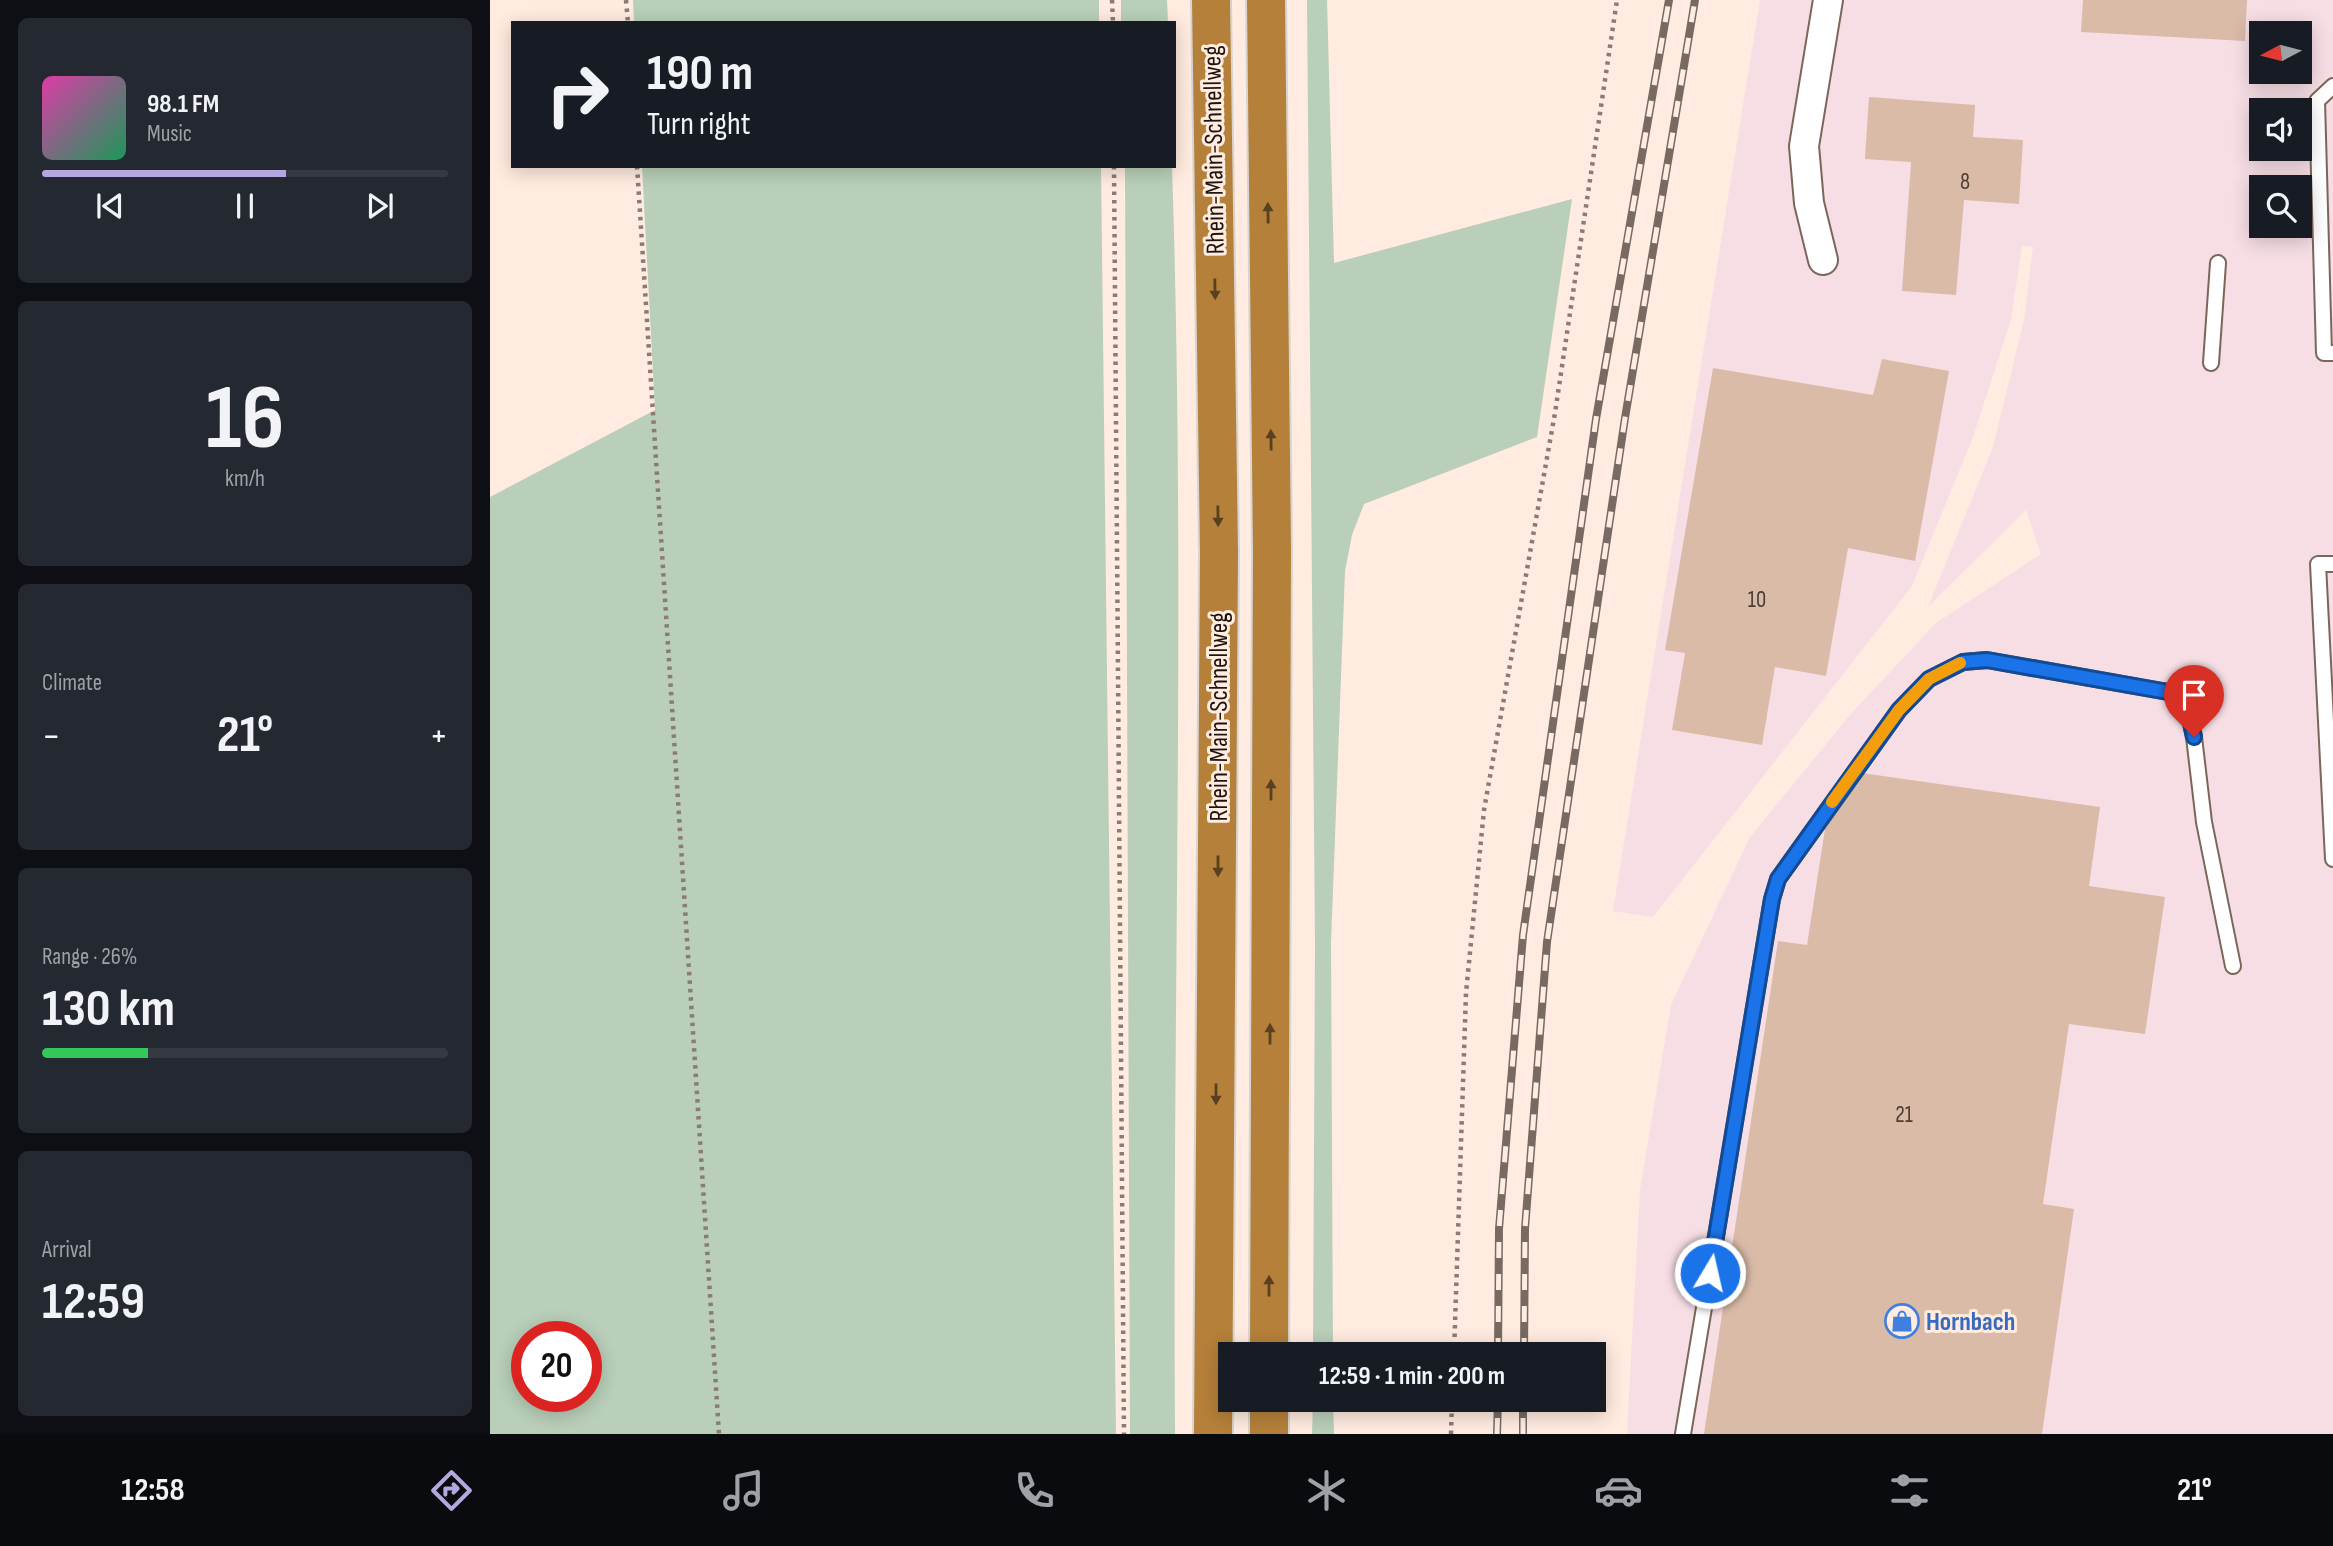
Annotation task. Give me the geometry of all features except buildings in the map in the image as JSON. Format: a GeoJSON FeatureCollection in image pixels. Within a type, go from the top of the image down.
{"type":"FeatureCollection","features":[{"type":"Feature","properties":{"kind":"highway","name":"Rhein-Main-Schnellweg"},"geometry":{"type":"LineString","coordinates":[[1211,0],[1219,552],[1213,1434]]}},
{"type":"Feature","properties":{"kind":"highway","name":"Rhein-Main-Schnellweg"},"geometry":{"type":"LineString","coordinates":[[1266,0],[1272,537],[1269,1342]]}},
{"type":"Feature","properties":{"kind":"highway"},"geometry":{"type":"LineString","coordinates":[[1269,1412],[1269,1434]]}},
{"type":"Feature","properties":{"kind":"street"},"geometry":{"type":"LineString","coordinates":[[1823,260],[1809,203],[1804,146],[1828,0]]}},
{"type":"Feature","properties":{"kind":"lane"},"geometry":{"type":"LineString","coordinates":[[2333,86],[2317,101],[2324,353],[2333,353]]}},
{"type":"Feature","properties":{"kind":"lane"},"geometry":{"type":"LineString","coordinates":[[2211,363],[2218,263]]}},
{"type":"Feature","properties":{"kind":"lane"},"geometry":{"type":"LineString","coordinates":[[2333,564],[2318,564],[2333,859]]}},
{"type":"Feature","properties":{"kind":"lane"},"geometry":{"type":"LineString","coordinates":[[1684,1434],[1772,899],[1778,879],[1899,710],[1929,679],[1963,662],[1987,660],[2185,695],[2194,737],[2204,822],[2233,966]]}},
{"type":"Feature","properties":{"kind":"path"},"geometry":{"type":"LineString","coordinates":[[626,0],[628,21]]}},
{"type":"Feature","properties":{"kind":"path"},"geometry":{"type":"LineString","coordinates":[[1112,0],[1112,21]]}},
{"type":"Feature","properties":{"kind":"path"},"geometry":{"type":"LineString","coordinates":[[1454,1342],[1466,993],[1484,810],[1555,414],[1617,0]]}},
{"type":"Feature","properties":{"kind":"path"},"geometry":{"type":"LineString","coordinates":[[637,168],[719,1434]]}},
{"type":"Feature","properties":{"kind":"path"},"geometry":{"type":"LineString","coordinates":[[1114,168],[1124,1434]]}},
{"type":"Feature","properties":{"kind":"path"},"geometry":{"type":"LineString","coordinates":[[1451,1434],[1452,1412]]}},
{"type":"Feature","properties":{"kind":"shaded area"},"geometry":{"type":"Polygon","coordinates":[[[1760,0],[2333,0],[2333,1434],[1627,1434],[1640,1190],[1671,1005],[1750,837],[1849,716],[1936,623],[2041,554],[2026,510],[1928,607],[1993,447],[2024,320],[2033,247],[2022,246],[2011,320],[1973,437],[1912,586],[1653,917],[1613,911],[1760,0]]]}},
{"type":"Feature","properties":{"kind":"green space"},"geometry":{"type":"Polygon","coordinates":[[[633,0],[1099,0],[1099,21],[634,21],[633,0]]]}},
{"type":"Feature","properties":{"kind":"green space"},"geometry":{"type":"Polygon","coordinates":[[[1121,0],[1167,0],[1168,21],[1121,21],[1121,0]]]}},
{"type":"Feature","properties":{"kind":"green space"},"geometry":{"type":"Polygon","coordinates":[[[1307,0],[1327,0],[1334,263],[1572,199],[1537,437],[1364,504],[1352,535],[1345,571],[1331,943],[1333,1342],[1313,1342],[1315,945],[1307,0]]]}},
{"type":"Feature","properties":{"kind":"green space"},"geometry":{"type":"Polygon","coordinates":[[[642,168],[1101,168],[1116,1434],[490,1434],[490,497],[655,410],[642,168]]]}},
{"type":"Feature","properties":{"kind":"green space"},"geometry":{"type":"Polygon","coordinates":[[[1125,168],[1172,168],[1178,483],[1175,1434],[1130,1434],[1125,168]]]}},
{"type":"Feature","properties":{"kind":"green space"},"geometry":{"type":"Polygon","coordinates":[[[1313,1412],[1333,1412],[1334,1434],[1312,1434],[1313,1412]]]}},
{"type":"Feature","properties":{"kind":"railway"},"geometry":{"type":"LineString","coordinates":[[1498,1342],[1499,1229],[1523,935],[1596,419],[1669,0]]}},
{"type":"Feature","properties":{"kind":"railway"},"geometry":{"type":"LineString","coordinates":[[1524,1342],[1525,1229],[1547,942],[1625,418],[1695,0]]}},
{"type":"Feature","properties":{"kind":"railway"},"geometry":{"type":"LineString","coordinates":[[1497,1434],[1498,1412]]}},
{"type":"Feature","properties":{"kind":"railway"},"geometry":{"type":"LineString","coordinates":[[1523,1412],[1523,1434]]}},
{"type":"Feature","properties":{"kind":"slow traffic"},"geometry":{"type":"LineString","coordinates":[[1832,802],[1899,710],[1929,679],[1960,663]]}},
{"type":"Feature","properties":{"kind":"place","name":"Hornbach"},"geometry":{"type":"Point","coordinates":[1902,1321]}},
{"type":"Feature","properties":{"kind":"route"},"geometry":{"type":"LineString","coordinates":[[1710,1273],[1772,899],[1778,879],[1899,710],[1929,679],[1963,662],[1987,660],[2185,695],[2194,737]]}}]}
